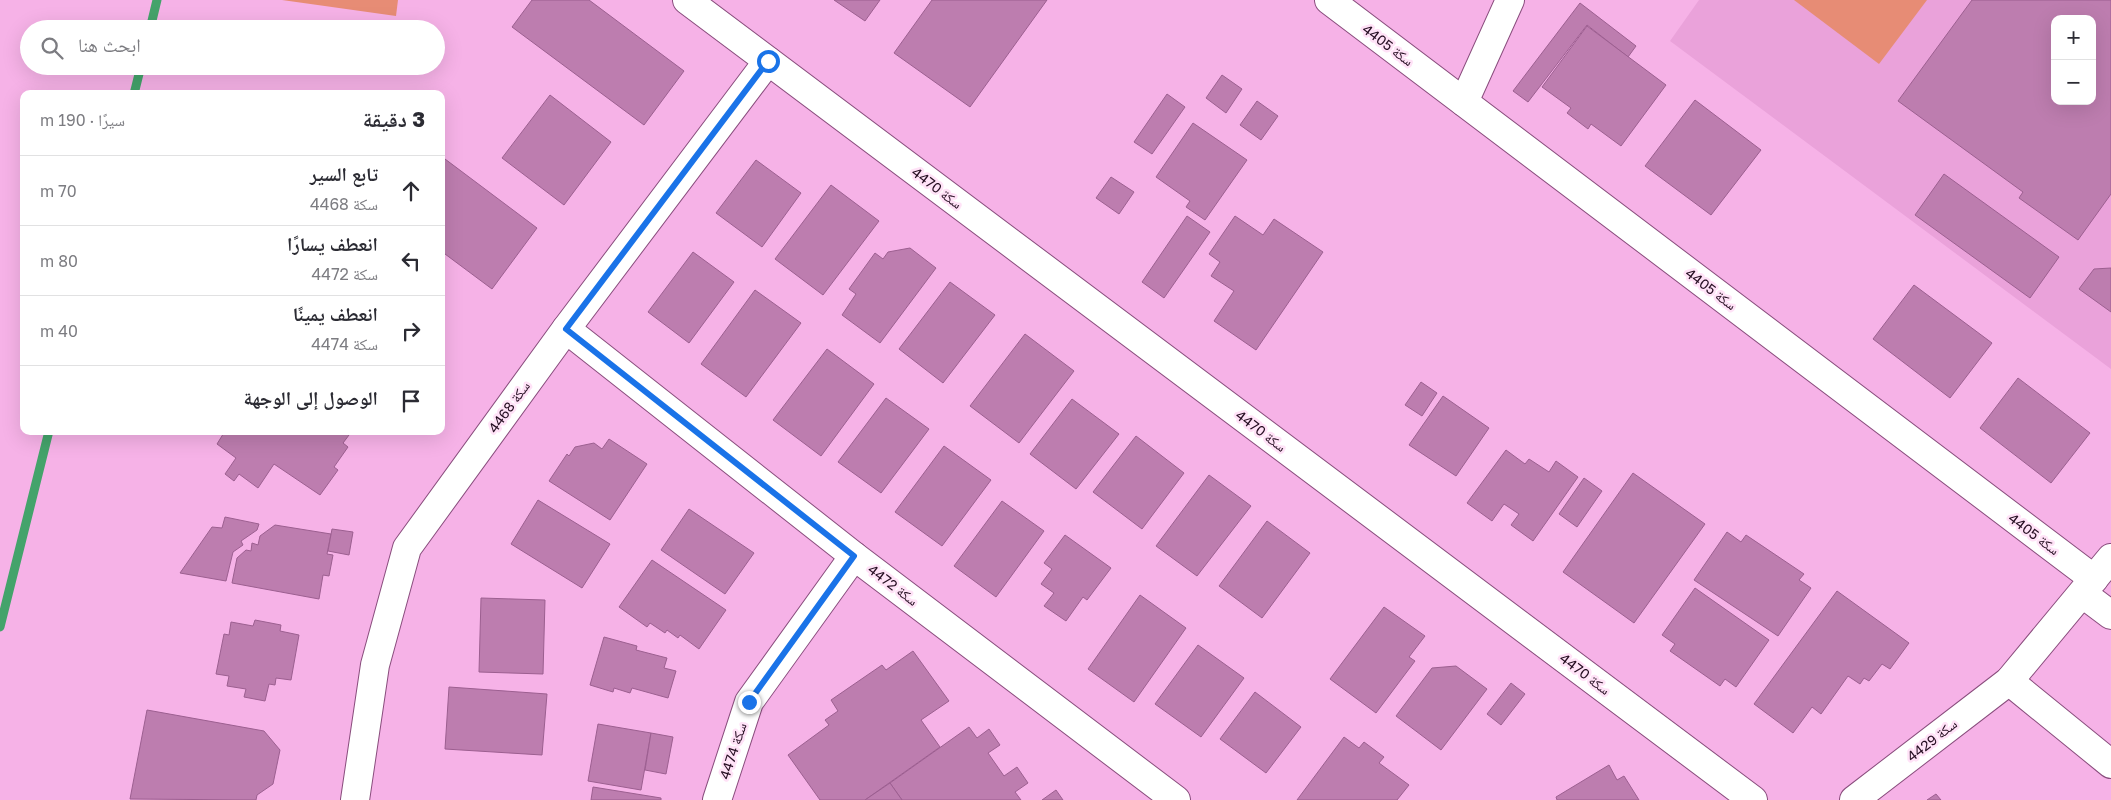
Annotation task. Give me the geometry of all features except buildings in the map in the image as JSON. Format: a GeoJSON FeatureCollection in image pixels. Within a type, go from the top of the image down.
{"type":"FeatureCollection","features":[{"type":"Feature","properties":{"kind":"street","name":"سكة 4470"},"geometry":{"type":"LineString","coordinates":[[687,0],[1753,800]]}},
{"type":"Feature","properties":{"kind":"street","name":"سكة 4405"},"geometry":{"type":"LineString","coordinates":[[1328,0],[2096,577],[2111,615]]}},
{"type":"Feature","properties":{"kind":"street"},"geometry":{"type":"LineString","coordinates":[[1464,102],[1510,0]]}},
{"type":"Feature","properties":{"kind":"street","name":"سكة 4468"},"geometry":{"type":"LineString","coordinates":[[355,800],[374,666],[407,548],[566,329],[768,61]]}},
{"type":"Feature","properties":{"kind":"street","name":"سكة 4472"},"geometry":{"type":"LineString","coordinates":[[566,329],[1156,795]]}},
{"type":"Feature","properties":{"kind":"street","name":"سكة 4474"},"geometry":{"type":"LineString","coordinates":[[717,800],[749,702],[854,556]]}},
{"type":"Feature","properties":{"kind":"street","name":"سكة 4429"},"geometry":{"type":"LineString","coordinates":[[1854,800],[2009,681],[2096,577]]}},
{"type":"Feature","properties":{"kind":"street"},"geometry":{"type":"LineString","coordinates":[[2009,681],[2111,764]]}},
{"type":"Feature","properties":{"kind":"shaded area"},"geometry":{"type":"Polygon","coordinates":[[[282,0],[398,0],[396,16],[282,0]]]}},
{"type":"Feature","properties":{"kind":"shaded area"},"geometry":{"type":"Polygon","coordinates":[[[1699,0],[2111,0],[2111,369],[1670,41],[1699,0]]]}},
{"type":"Feature","properties":{"kind":"shaded area"},"geometry":{"type":"Polygon","coordinates":[[[1794,0],[1927,0],[1879,64],[1794,0]]]}},
{"type":"Feature","properties":{"kind":"waterway"},"geometry":{"type":"LineString","coordinates":[[152,20],[157,0]]}},
{"type":"Feature","properties":{"kind":"waterway"},"geometry":{"type":"LineString","coordinates":[[135,90],[139,75]]}},
{"type":"Feature","properties":{"kind":"waterway"},"geometry":{"type":"LineString","coordinates":[[0,627],[48,435]]}},
{"type":"Feature","properties":{"kind":"route"},"geometry":{"type":"LineString","coordinates":[[749,702],[854,556],[566,329],[768,61]]}}]}
